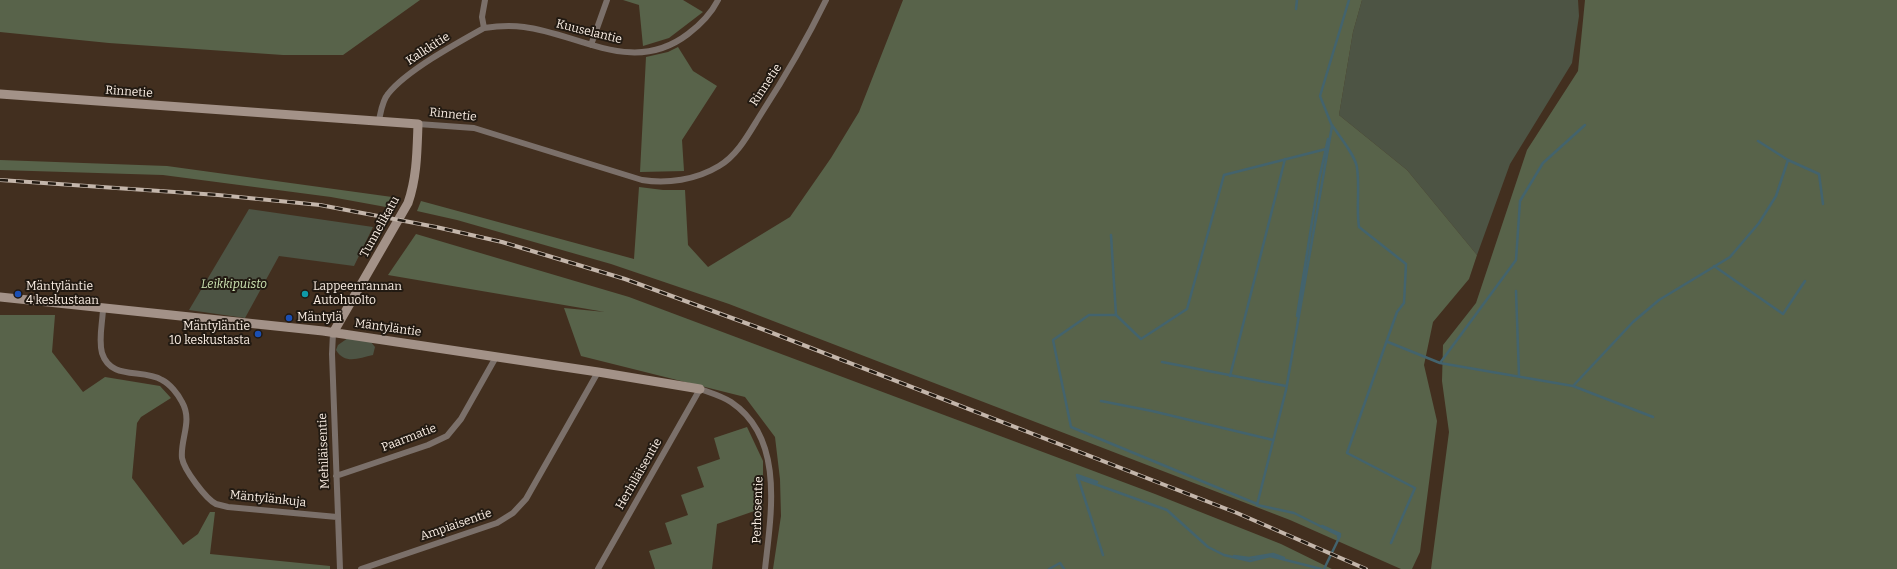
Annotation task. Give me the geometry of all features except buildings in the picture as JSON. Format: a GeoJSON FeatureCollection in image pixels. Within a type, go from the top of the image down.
{"type":"FeatureCollection","features":[{"type":"Feature","properties":{"kind":"street"},"geometry":{"type":"LineString","coordinates":[[484,28],[482,17],[485,0]]}},
{"type":"Feature","properties":{"kind":"street"},"geometry":{"type":"LineString","coordinates":[[590,45],[607,0]]}},
{"type":"Feature","properties":{"kind":"street","name":"Kuuselantie"},"geometry":{"type":"LineString","coordinates":[[484,28],[505,26],[524,27],[626,53],[641,52],[667,46],[682,38],[697,27],[714,8],[718,0]]}},
{"type":"Feature","properties":{"kind":"street","name":"Rinnetie"},"geometry":{"type":"LineString","coordinates":[[0,94],[474,128],[642,180],[654,182],[671,181],[698,176],[720,166],[738,149],[792,67],[826,0]]}},
{"type":"Feature","properties":{"kind":"street","name":"Kalkkitie"},"geometry":{"type":"LineString","coordinates":[[379,120],[387,95],[400,82],[453,46],[484,28]]}},
{"type":"Feature","properties":{"kind":"street","name":"Tunnelikatu"},"geometry":{"type":"LineString","coordinates":[[333,332],[408,203],[416,172],[418,124]]}},
{"type":"Feature","properties":{"kind":"street","name":"Mäntyläntie"},"geometry":{"type":"LineString","coordinates":[[0,297],[333,332],[700,389]]}},
{"type":"Feature","properties":{"kind":"street","name":"Mäntylänkuja"},"geometry":{"type":"LineString","coordinates":[[103,307],[100,341],[102,353],[109,365],[118,371],[154,377],[162,380],[174,390],[183,402],[188,417],[182,458],[186,469],[207,496],[216,504],[228,507],[338,517]]}},
{"type":"Feature","properties":{"kind":"street","name":"Mehiläisentie"},"geometry":{"type":"LineString","coordinates":[[333,332],[332,354],[340,569]]}},
{"type":"Feature","properties":{"kind":"street","name":"Paarmatie"},"geometry":{"type":"LineString","coordinates":[[336,476],[428,445],[447,436],[461,419],[496,357]]}},
{"type":"Feature","properties":{"kind":"street","name":"Ampiaisentie"},"geometry":{"type":"LineString","coordinates":[[361,569],[498,523],[513,513],[526,499],[598,372]]}},
{"type":"Feature","properties":{"kind":"street","name":"Herhiläisentie"},"geometry":{"type":"LineString","coordinates":[[598,569],[700,389]]}},
{"type":"Feature","properties":{"kind":"street","name":"Perhosentie"},"geometry":{"type":"LineString","coordinates":[[700,389],[732,402],[751,421],[764,443],[770,468],[771,497],[766,569]]}},
{"type":"Feature","properties":{"kind":"green space"},"geometry":{"type":"Polygon","coordinates":[[[0,0],[420,0],[343,55],[283,55],[109,43],[0,32],[0,0]]]}},
{"type":"Feature","properties":{"kind":"green space"},"geometry":{"type":"Polygon","coordinates":[[[623,0],[683,0],[703,12],[669,38],[643,46],[639,5],[623,0]]]}},
{"type":"Feature","properties":{"kind":"green space"},"geometry":{"type":"Polygon","coordinates":[[[903,0],[1362,0],[1353,32],[1339,115],[1407,170],[1477,255],[1469,279],[1433,322],[1424,365],[1437,421],[1420,552],[1412,569],[1401,569],[1290,520],[729,304],[611,264],[457,220],[417,211],[421,201],[634,259],[639,187],[663,190],[685,190],[688,245],[708,267],[790,217],[831,158],[859,112],[903,0]]]}},
{"type":"Feature","properties":{"kind":"green space"},"geometry":{"type":"Polygon","coordinates":[[[1362,0],[1578,0],[1579,16],[1572,63],[1510,164],[1477,255],[1407,170],[1339,115],[1353,32],[1362,0]]]}},
{"type":"Feature","properties":{"kind":"green space"},"geometry":{"type":"Polygon","coordinates":[[[1585,0],[1897,0],[1897,569],[1431,569],[1449,432],[1442,381],[1443,345],[1476,303],[1527,150],[1578,71],[1585,0]]]}},
{"type":"Feature","properties":{"kind":"green space"},"geometry":{"type":"Polygon","coordinates":[[[678,47],[693,71],[717,86],[682,140],[684,171],[640,172],[646,57],[668,52],[678,47]]]}},
{"type":"Feature","properties":{"kind":"green space"},"geometry":{"type":"Polygon","coordinates":[[[0,160],[167,166],[392,197],[386,207],[331,197],[163,175],[0,170],[0,160]]]}},
{"type":"Feature","properties":{"kind":"green space","name":"Leikkipuisto"},"geometry":{"type":"Polygon","coordinates":[[[249,209],[373,227],[354,266],[279,256],[245,318],[189,310],[249,209]]]}},
{"type":"Feature","properties":{"kind":"green space"},"geometry":{"type":"Polygon","coordinates":[[[416,234],[629,297],[1155,494],[1281,544],[1332,569],[773,569],[781,516],[780,479],[775,437],[745,397],[581,356],[564,308],[605,312],[388,275],[416,234]]]}},
{"type":"Feature","properties":{"kind":"green space"},"geometry":{"type":"Polygon","coordinates":[[[0,315],[55,315],[52,352],[83,392],[105,377],[160,386],[171,398],[141,417],[137,423],[132,478],[183,545],[198,534],[210,512],[215,512],[210,554],[330,566],[330,569],[0,569],[0,315]]]}},
{"type":"Feature","properties":{"kind":"green space"},"geometry":{"type":"Polygon","coordinates":[[[348,338],[371,342],[375,347],[373,355],[358,359],[344,358],[336,350],[338,345],[348,338]]]}},
{"type":"Feature","properties":{"kind":"green space"},"geometry":{"type":"Polygon","coordinates":[[[747,427],[763,461],[763,508],[717,524],[712,569],[655,569],[649,551],[672,544],[665,523],[688,515],[681,495],[704,487],[697,467],[720,459],[714,438],[747,427]]]}},
{"type":"Feature","properties":{"kind":"waterway"},"geometry":{"type":"LineString","coordinates":[[1296,9],[1297,0]]}},
{"type":"Feature","properties":{"kind":"waterway"},"geometry":{"type":"LineString","coordinates":[[1324,569],[1340,536],[1294,513],[1257,505],[1286,390],[1332,126],[1320,96],[1349,0]]}},
{"type":"Feature","properties":{"kind":"waterway"},"geometry":{"type":"LineString","coordinates":[[1332,125],[1356,163],[1358,175],[1359,227],[1406,264],[1404,303],[1397,312],[1347,453],[1415,488],[1391,543]]}},
{"type":"Feature","properties":{"kind":"waterway"},"geometry":{"type":"LineString","coordinates":[[1440,363],[1516,260],[1520,201],[1543,163],[1585,125]]}},
{"type":"Feature","properties":{"kind":"waterway"},"geometry":{"type":"LineString","coordinates":[[1297,316],[1318,184],[1328,139]]}},
{"type":"Feature","properties":{"kind":"waterway"},"geometry":{"type":"LineString","coordinates":[[1758,141],[1788,160],[1819,174],[1823,204]]}},
{"type":"Feature","properties":{"kind":"waterway"},"geometry":{"type":"LineString","coordinates":[[1111,235],[1116,315],[1141,339],[1187,309],[1224,175],[1326,149]]}},
{"type":"Feature","properties":{"kind":"waterway"},"geometry":{"type":"LineString","coordinates":[[1230,376],[1285,159]]}},
{"type":"Feature","properties":{"kind":"waterway"},"geometry":{"type":"LineString","coordinates":[[1573,386],[1633,322],[1659,300],[1730,257],[1759,223],[1776,196],[1788,160]]}},
{"type":"Feature","properties":{"kind":"waterway"},"geometry":{"type":"LineString","coordinates":[[1714,266],[1783,314],[1805,281]]}},
{"type":"Feature","properties":{"kind":"waterway"},"geometry":{"type":"LineString","coordinates":[[1516,291],[1519,376]]}},
{"type":"Feature","properties":{"kind":"waterway"},"geometry":{"type":"LineString","coordinates":[[1116,315],[1089,315],[1053,340],[1071,427],[1257,504]]}},
{"type":"Feature","properties":{"kind":"waterway"},"geometry":{"type":"LineString","coordinates":[[1388,342],[1440,363],[1573,386],[1653,417]]}},
{"type":"Feature","properties":{"kind":"waterway"},"geometry":{"type":"LineString","coordinates":[[1162,362],[1286,386]]}},
{"type":"Feature","properties":{"kind":"waterway"},"geometry":{"type":"LineString","coordinates":[[1101,401],[1152,411],[1273,440]]}},
{"type":"Feature","properties":{"kind":"waterway"},"geometry":{"type":"LineString","coordinates":[[1078,479],[1077,475],[1097,482]]}},
{"type":"Feature","properties":{"kind":"waterway"},"geometry":{"type":"LineString","coordinates":[[1103,555],[1078,478],[1167,510],[1208,547],[1224,555],[1250,561],[1270,556],[1321,569]]}},
{"type":"Feature","properties":{"kind":"waterway"},"geometry":{"type":"LineString","coordinates":[[1322,526],[1340,534],[1338,537]]}},
{"type":"Feature","properties":{"kind":"waterway"},"geometry":{"type":"LineString","coordinates":[[1234,556],[1249,558],[1273,554],[1284,558]]}},
{"type":"Feature","properties":{"kind":"waterway"},"geometry":{"type":"LineString","coordinates":[[1049,569],[1060,563],[1064,569]]}},
{"type":"Feature","properties":{"kind":"railway"},"geometry":{"type":"LineString","coordinates":[[0,180],[218,195],[320,205],[436,227],[502,242],[625,279],[762,329],[1237,513],[1366,569]]}},
{"type":"Feature","properties":{"kind":"place","name":"Mäntyläntie 4 keskustaan"},"geometry":{"type":"Point","coordinates":[18,294]}},
{"type":"Feature","properties":{"kind":"place","name":"Lappeenrannan Autohuolto"},"geometry":{"type":"Point","coordinates":[305,294]}},
{"type":"Feature","properties":{"kind":"place","name":"Mäntylä"},"geometry":{"type":"Point","coordinates":[289,318]}},
{"type":"Feature","properties":{"kind":"place","name":"Mäntyläntie 10 keskustasta"},"geometry":{"type":"Point","coordinates":[258,334]}}]}
